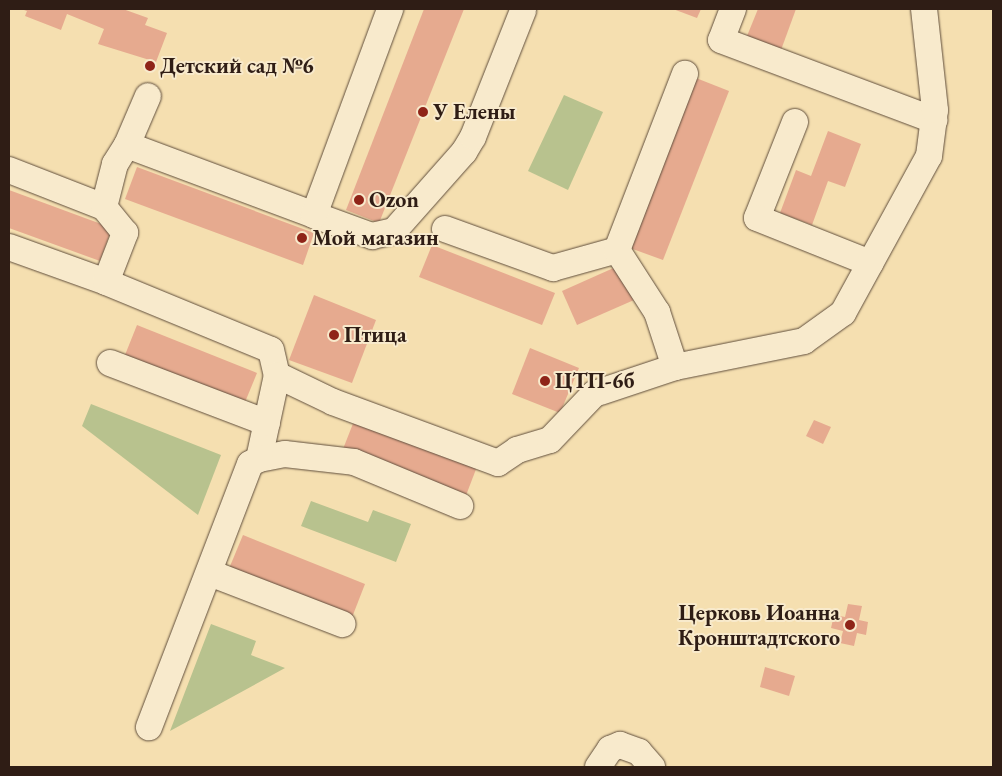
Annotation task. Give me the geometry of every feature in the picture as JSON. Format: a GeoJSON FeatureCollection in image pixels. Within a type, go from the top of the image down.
{"type":"FeatureCollection","features":[{"type":"Feature","properties":{"kind":"lane"},"geometry":{"type":"LineString","coordinates":[[314,215],[390,9]]}},
{"type":"Feature","properties":{"kind":"lane"},"geometry":{"type":"LineString","coordinates":[[733,9],[721,40],[934,120]]}},
{"type":"Feature","properties":{"kind":"lane"},"geometry":{"type":"LineString","coordinates":[[277,375],[333,402],[498,463],[517,450],[550,440],[594,394],[675,367],[804,341],[843,313],[929,156],[934,120],[924,9]]}},
{"type":"Feature","properties":{"kind":"lane"},"geometry":{"type":"LineString","coordinates":[[126,145],[372,236],[394,231],[464,152],[473,137],[523,12]]}},
{"type":"Feature","properties":{"kind":"lane"},"geometry":{"type":"LineString","coordinates":[[617,250],[685,74]]}},
{"type":"Feature","properties":{"kind":"lane"},"geometry":{"type":"LineString","coordinates":[[104,207],[115,164],[126,145],[148,96]]}},
{"type":"Feature","properties":{"kind":"lane"},"geometry":{"type":"LineString","coordinates":[[795,122],[757,218],[870,263]]}},
{"type":"Feature","properties":{"kind":"lane"},"geometry":{"type":"LineString","coordinates":[[9,170],[104,207],[125,233],[106,282]]}},
{"type":"Feature","properties":{"kind":"lane"},"geometry":{"type":"LineString","coordinates":[[444,230],[553,268],[617,250]]}},
{"type":"Feature","properties":{"kind":"lane"},"geometry":{"type":"LineString","coordinates":[[9,247],[106,282],[271,350],[277,375],[258,459]]}},
{"type":"Feature","properties":{"kind":"lane"},"geometry":{"type":"LineString","coordinates":[[617,250],[657,312],[675,367]]}},
{"type":"Feature","properties":{"kind":"lane"},"geometry":{"type":"LineString","coordinates":[[110,363],[267,423]]}},
{"type":"Feature","properties":{"kind":"lane"},"geometry":{"type":"LineString","coordinates":[[149,727],[210,573],[250,464],[258,459],[285,454],[354,462],[460,506]]}},
{"type":"Feature","properties":{"kind":"lane"},"geometry":{"type":"LineString","coordinates":[[210,573],[342,624]]}},
{"type":"Feature","properties":{"kind":"lane"},"geometry":{"type":"LineString","coordinates":[[598,767],[610,749],[620,745],[639,752],[652,767]]}},
{"type":"Feature","properties":{"kind":"green space"},"geometry":{"type":"Polygon","coordinates":[[[564,95],[603,112],[568,190],[528,171],[564,95]]]}},
{"type":"Feature","properties":{"kind":"green space"},"geometry":{"type":"Polygon","coordinates":[[[91,404],[221,455],[198,515],[82,426],[91,404]]]}},
{"type":"Feature","properties":{"kind":"green space"},"geometry":{"type":"Polygon","coordinates":[[[311,501],[368,522],[373,510],[411,524],[396,562],[301,526],[311,501]]]}},
{"type":"Feature","properties":{"kind":"green space"},"geometry":{"type":"Polygon","coordinates":[[[211,624],[256,641],[251,655],[285,668],[170,731],[211,624]]]}},
{"type":"Feature","properties":{"kind":"building"},"geometry":{"type":"Polygon","coordinates":[[[21,9],[123,9],[148,18],[145,25],[167,33],[156,62],[98,44],[104,29],[67,14],[61,30],[25,16],[27,11],[21,9]]]}},
{"type":"Feature","properties":{"kind":"building"},"geometry":{"type":"Polygon","coordinates":[[[424,9],[464,9],[379,223],[346,210],[424,9]]]}},
{"type":"Feature","properties":{"kind":"building"},"geometry":{"type":"Polygon","coordinates":[[[673,9],[701,9],[697,18],[673,9]]]}},
{"type":"Feature","properties":{"kind":"building"},"geometry":{"type":"Polygon","coordinates":[[[758,9],[796,9],[781,50],[747,36],[758,9]]]}},
{"type":"Feature","properties":{"kind":"building"},"geometry":{"type":"Polygon","coordinates":[[[696,78],[729,91],[663,260],[630,248],[696,78]]]}},
{"type":"Feature","properties":{"kind":"building"},"geometry":{"type":"Polygon","coordinates":[[[828,131],[861,144],[845,187],[828,181],[812,225],[780,213],[796,170],[811,176],[828,131]]]}},
{"type":"Feature","properties":{"kind":"building"},"geometry":{"type":"Polygon","coordinates":[[[137,167],[314,233],[303,265],[125,199],[137,167]]]}},
{"type":"Feature","properties":{"kind":"building"},"geometry":{"type":"Polygon","coordinates":[[[9,190],[112,228],[100,261],[9,228],[9,190]]]}},
{"type":"Feature","properties":{"kind":"building"},"geometry":{"type":"Polygon","coordinates":[[[432,245],[555,293],[542,325],[419,277],[432,245]]]}},
{"type":"Feature","properties":{"kind":"building"},"geometry":{"type":"Polygon","coordinates":[[[618,266],[634,300],[577,325],[562,291],[618,266]]]}},
{"type":"Feature","properties":{"kind":"building","name":"Птица"},"geometry":{"type":"Polygon","coordinates":[[[314,295],[376,320],[352,383],[289,360],[314,295]]]}},
{"type":"Feature","properties":{"kind":"building"},"geometry":{"type":"Polygon","coordinates":[[[137,325],[257,373],[243,407],[123,360],[137,325]]]}},
{"type":"Feature","properties":{"kind":"building","name":"ЦТП-6б"},"geometry":{"type":"Polygon","coordinates":[[[530,348],[579,368],[560,413],[512,394],[530,348]]]}},
{"type":"Feature","properties":{"kind":"building"},"geometry":{"type":"Polygon","coordinates":[[[356,416],[478,464],[465,498],[343,449],[356,416]]]}},
{"type":"Feature","properties":{"kind":"building"},"geometry":{"type":"Polygon","coordinates":[[[814,420],[831,427],[823,444],[806,436],[814,420]]]}},
{"type":"Feature","properties":{"kind":"building"},"geometry":{"type":"Polygon","coordinates":[[[243,535],[365,584],[351,620],[228,571],[243,535]]]}},
{"type":"Feature","properties":{"kind":"building","name":"Церковь Иоанна Кронштадтского"},"geometry":{"type":"Polygon","coordinates":[[[848,604],[862,606],[859,620],[868,622],[866,635],[857,633],[854,646],[840,643],[843,631],[831,628],[834,615],[845,617],[848,604]]]}},
{"type":"Feature","properties":{"kind":"building"},"geometry":{"type":"Polygon","coordinates":[[[765,667],[795,676],[789,696],[760,687],[765,667]]]}},
{"type":"Feature","properties":{"kind":"place","name":"Детский сад №6"},"geometry":{"type":"Point","coordinates":[150,66]}},
{"type":"Feature","properties":{"kind":"place","name":"У Елены"},"geometry":{"type":"Point","coordinates":[423,112]}},
{"type":"Feature","properties":{"kind":"place","name":"Ozon"},"geometry":{"type":"Point","coordinates":[359,200]}},
{"type":"Feature","properties":{"kind":"place","name":"Мой магазин"},"geometry":{"type":"Point","coordinates":[302,238]}},
{"type":"Feature","properties":{"kind":"place","name":"Птица"},"geometry":{"type":"Point","coordinates":[334,335]}},
{"type":"Feature","properties":{"kind":"place","name":"ЦТП-6б"},"geometry":{"type":"Point","coordinates":[545,381]}},
{"type":"Feature","properties":{"kind":"place","name":"Церковь Иоанна Кронштадтского"},"geometry":{"type":"Point","coordinates":[850,625]}}]}
